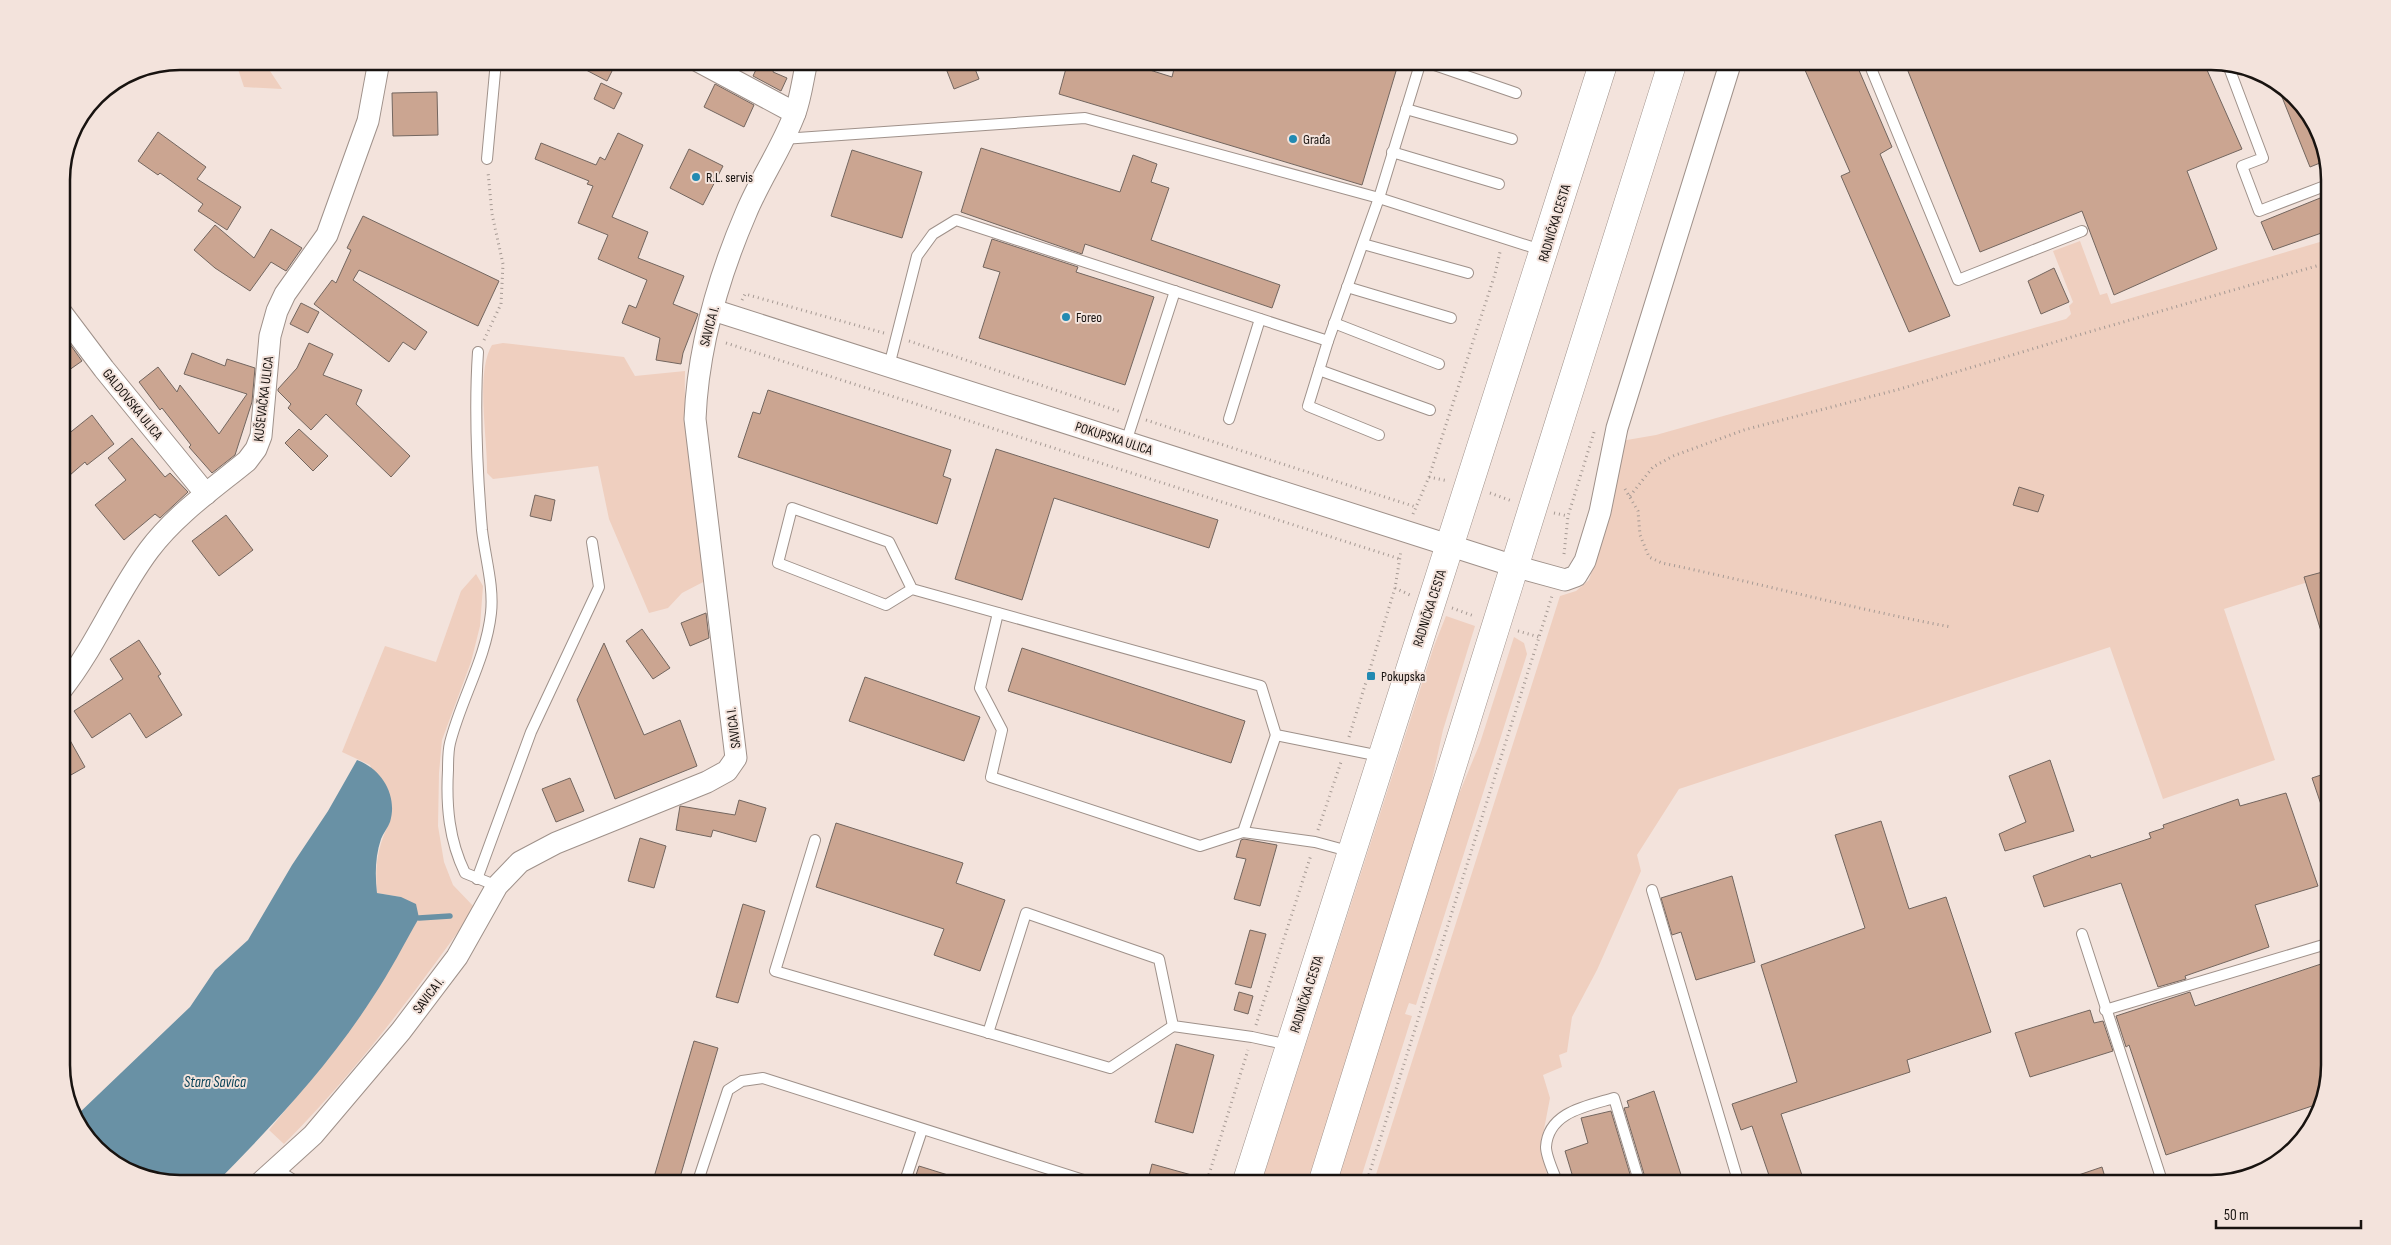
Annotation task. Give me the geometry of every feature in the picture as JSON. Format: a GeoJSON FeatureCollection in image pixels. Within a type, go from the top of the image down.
{"type":"FeatureCollection","features":[{"type":"Feature","properties":{"kind":"main road","name":"RADNIČKA CESTA"},"geometry":{"type":"LineString","coordinates":[[1249,1175],[1601,70]]}},
{"type":"Feature","properties":{"kind":"main road"},"geometry":{"type":"LineString","coordinates":[[1325,1175],[1514,566],[1671,70]]}},
{"type":"Feature","properties":{"kind":"street","name":"KUŠEVAČKA ULICA"},"geometry":{"type":"LineString","coordinates":[[70,677],[87,653],[149,549],[165,531],[247,460],[256,449],[261,436],[270,336],[277,311],[285,294],[327,235],[368,121],[377,70]]}},
{"type":"Feature","properties":{"kind":"street"},"geometry":{"type":"LineString","coordinates":[[715,70],[795,113]]}},
{"type":"Feature","properties":{"kind":"street","name":"SAVICA I."},"geometry":{"type":"LineString","coordinates":[[269,1175],[313,1135],[401,1031],[457,957],[497,886],[520,862],[556,843],[707,782],[727,771],[736,758],[695,419],[700,356],[729,256],[746,211],[795,113],[805,70]]}},
{"type":"Feature","properties":{"kind":"street","name":"POKUPSKA ULICA"},"geometry":{"type":"LineString","coordinates":[[713,310],[1514,566],[1565,580],[1576,576],[1585,562],[1600,512],[1617,428],[1728,70]]}},
{"type":"Feature","properties":{"kind":"street","name":"GALDOVSKA ULICA"},"geometry":{"type":"LineString","coordinates":[[70,323],[104,369],[206,494]]}},
{"type":"Feature","properties":{"kind":"lane"},"geometry":{"type":"LineString","coordinates":[[487,159],[495,70]]}},
{"type":"Feature","properties":{"kind":"lane"},"geometry":{"type":"LineString","coordinates":[[1379,435],[1308,406],[1334,323],[1379,198],[1419,70]]}},
{"type":"Feature","properties":{"kind":"lane"},"geometry":{"type":"LineString","coordinates":[[1448,70],[1516,93]]}},
{"type":"Feature","properties":{"kind":"lane"},"geometry":{"type":"LineString","coordinates":[[1872,70],[1958,280],[2082,231]]}},
{"type":"Feature","properties":{"kind":"lane"},"geometry":{"type":"LineString","coordinates":[[2231,72],[2264,158],[2242,166],[2259,211],[2321,187]]}},
{"type":"Feature","properties":{"kind":"lane"},"geometry":{"type":"LineString","coordinates":[[1406,109],[1512,140]]}},
{"type":"Feature","properties":{"kind":"lane"},"geometry":{"type":"LineString","coordinates":[[783,139],[1085,118],[1379,198],[1545,251]]}},
{"type":"Feature","properties":{"kind":"lane"},"geometry":{"type":"LineString","coordinates":[[1392,152],[1499,184]]}},
{"type":"Feature","properties":{"kind":"lane"},"geometry":{"type":"LineString","coordinates":[[889,366],[917,256],[933,234],[956,220],[1328,341]]}},
{"type":"Feature","properties":{"kind":"lane"},"geometry":{"type":"LineString","coordinates":[[1363,244],[1468,273]]}},
{"type":"Feature","properties":{"kind":"lane"},"geometry":{"type":"LineString","coordinates":[[1347,287],[1451,318]]}},
{"type":"Feature","properties":{"kind":"lane"},"geometry":{"type":"LineString","coordinates":[[1126,442],[1175,291]]}},
{"type":"Feature","properties":{"kind":"lane"},"geometry":{"type":"LineString","coordinates":[[1229,419],[1260,319]]}},
{"type":"Feature","properties":{"kind":"lane"},"geometry":{"type":"LineString","coordinates":[[1334,323],[1439,364]]}},
{"type":"Feature","properties":{"kind":"lane"},"geometry":{"type":"LineString","coordinates":[[478,352],[476,441],[484,550],[491,594],[491,614],[474,681],[449,745],[447,788],[449,828],[465,873],[497,886]]}},
{"type":"Feature","properties":{"kind":"lane"},"geometry":{"type":"LineString","coordinates":[[1319,370],[1430,410]]}},
{"type":"Feature","properties":{"kind":"lane"},"geometry":{"type":"LineString","coordinates":[[912,589],[889,542],[792,508],[778,563],[886,605],[912,589],[1261,686],[1276,735],[1243,832]]}},
{"type":"Feature","properties":{"kind":"lane"},"geometry":{"type":"LineString","coordinates":[[477,878],[532,732],[598,587],[592,542]]}},
{"type":"Feature","properties":{"kind":"lane"},"geometry":{"type":"LineString","coordinates":[[998,613],[980,688],[1002,730],[991,777],[1200,846],[1243,832],[1315,842],[1352,852]]}},
{"type":"Feature","properties":{"kind":"lane"},"geometry":{"type":"LineString","coordinates":[[1276,735],[1383,757]]}},
{"type":"Feature","properties":{"kind":"lane"},"geometry":{"type":"LineString","coordinates":[[815,840],[775,971],[1110,1068],[1173,1026],[1252,1037],[1290,1046]]}},
{"type":"Feature","properties":{"kind":"lane"},"geometry":{"type":"LineString","coordinates":[[1652,890],[1736,1175]]}},
{"type":"Feature","properties":{"kind":"lane"},"geometry":{"type":"LineString","coordinates":[[988,1033],[1026,913],[1160,959],[1173,1026]]}},
{"type":"Feature","properties":{"kind":"lane"},"geometry":{"type":"LineString","coordinates":[[2082,934],[2160,1175]]}},
{"type":"Feature","properties":{"kind":"lane"},"geometry":{"type":"LineString","coordinates":[[2106,1010],[2321,946]]}},
{"type":"Feature","properties":{"kind":"lane"},"geometry":{"type":"LineString","coordinates":[[701,1175],[728,1090],[742,1081],[763,1078],[1067,1175]]}},
{"type":"Feature","properties":{"kind":"lane"},"geometry":{"type":"LineString","coordinates":[[1555,1175],[1546,1148],[1551,1130],[1568,1112],[1614,1098],[1637,1175]]}},
{"type":"Feature","properties":{"kind":"lane"},"geometry":{"type":"LineString","coordinates":[[907,1175],[922,1130]]}},
{"type":"Feature","properties":{"kind":"lane"},"geometry":{"type":"LineString","coordinates":[[276,1169],[286,1175]]}},
{"type":"Feature","properties":{"kind":"path"},"geometry":{"type":"LineString","coordinates":[[478,352],[501,304],[503,264],[492,214],[487,159]]}},
{"type":"Feature","properties":{"kind":"path"},"geometry":{"type":"LineString","coordinates":[[1412,516],[1429,477],[1495,274],[1503,237]]}},
{"type":"Feature","properties":{"kind":"path"},"geometry":{"type":"LineString","coordinates":[[1630,496],[1653,467],[1673,456],[1744,430],[1900,389],[2074,336],[2321,265]]}},
{"type":"Feature","properties":{"kind":"path"},"geometry":{"type":"LineString","coordinates":[[1400,559],[744,349],[725,345],[733,316],[745,294],[897,337],[1416,507]]}},
{"type":"Feature","properties":{"kind":"path"},"geometry":{"type":"LineString","coordinates":[[1429,477],[1452,482]]}},
{"type":"Feature","properties":{"kind":"path"},"geometry":{"type":"LineString","coordinates":[[1622,485],[1638,511],[1640,534],[1649,558],[1662,563],[1755,582],[1894,616],[1951,627]]}},
{"type":"Feature","properties":{"kind":"path"},"geometry":{"type":"LineString","coordinates":[[1489,493],[1514,502]]}},
{"type":"Feature","properties":{"kind":"path"},"geometry":{"type":"LineString","coordinates":[[1209,1175],[1346,748],[1395,588],[1402,548]]}},
{"type":"Feature","properties":{"kind":"path"},"geometry":{"type":"LineString","coordinates":[[1395,588],[1415,598]]}},
{"type":"Feature","properties":{"kind":"path"},"geometry":{"type":"LineString","coordinates":[[1369,1175],[1552,596]]}},
{"type":"Feature","properties":{"kind":"path"},"geometry":{"type":"LineString","coordinates":[[1448,607],[1480,618]]}},
{"type":"Feature","properties":{"kind":"path"},"geometry":{"type":"LineString","coordinates":[[1516,630],[1539,637]]}},
{"type":"Feature","properties":{"kind":"shaded area"},"geometry":{"type":"Polygon","coordinates":[[[238,70],[272,70],[270,71],[282,89],[244,87],[238,70]]]}},
{"type":"Feature","properties":{"kind":"shaded area"},"geometry":{"type":"Polygon","coordinates":[[[2080,241],[2100,295],[2107,293],[2111,304],[2321,242],[2321,578],[2224,609],[2275,760],[2163,799],[2110,647],[1679,789],[1637,855],[1641,871],[1597,970],[1572,1017],[1567,1052],[1559,1055],[1562,1067],[1543,1075],[1550,1098],[1541,1145],[1547,1175],[1376,1175],[1560,596],[1576,591],[1589,580],[1606,527],[1621,441],[1656,435],[2066,319],[2071,314],[2069,306],[2073,302],[2053,251],[2080,241]]]}},
{"type":"Feature","properties":{"kind":"shaded area"},"geometry":{"type":"Polygon","coordinates":[[[503,343],[624,357],[635,376],[685,371],[688,450],[707,580],[682,593],[668,608],[649,613],[609,519],[598,466],[493,479],[487,473],[483,407],[484,372],[492,345],[503,343]]]}},
{"type":"Feature","properties":{"kind":"shaded area"},"geometry":{"type":"Polygon","coordinates":[[[476,574],[483,586],[480,626],[471,662],[442,740],[438,826],[444,862],[453,885],[475,908],[361,1060],[284,1144],[269,1130],[321,1067],[401,897],[377,893],[376,874],[378,857],[382,840],[390,822],[370,765],[342,752],[385,646],[436,662],[461,591],[476,574]]]}},
{"type":"Feature","properties":{"kind":"shaded area"},"geometry":{"type":"Polygon","coordinates":[[[1446,616],[1475,626],[1443,730],[1422,826],[1311,1175],[1264,1175],[1434,646],[1446,616]]]}},
{"type":"Feature","properties":{"kind":"shaded area"},"geometry":{"type":"Polygon","coordinates":[[[1514,637],[1524,643],[1527,654],[1416,1005],[1409,1003],[1405,1014],[1412,1016],[1362,1175],[1333,1175],[1445,828],[1480,743],[1514,637]]]}},
{"type":"Feature","properties":{"kind":"water","name":"Stara Savica"},"geometry":{"type":"Polygon","coordinates":[[[357,760],[366,764],[381,777],[390,793],[392,812],[390,822],[379,846],[376,873],[377,893],[401,897],[416,904],[419,918],[391,968],[338,1047],[299,1095],[224,1175],[166,1174],[132,1164],[108,1148],[97,1137],[80,1112],[190,1007],[215,970],[248,940],[292,865],[328,811],[357,760]]]}},
{"type":"Feature","properties":{"kind":"building"},"geometry":{"type":"Polygon","coordinates":[[[586,70],[612,70],[607,81],[586,70]]]}},
{"type":"Feature","properties":{"kind":"building"},"geometry":{"type":"Polygon","coordinates":[[[756,70],[774,70],[773,72],[787,78],[781,91],[753,76],[756,70]]]}},
{"type":"Feature","properties":{"kind":"building"},"geometry":{"type":"Polygon","coordinates":[[[947,70],[976,70],[979,79],[954,89],[947,70]]]}},
{"type":"Feature","properties":{"kind":"building","name":"Građa"},"geometry":{"type":"Polygon","coordinates":[[[1066,70],[1150,70],[1172,77],[1174,70],[1396,70],[1362,185],[1059,94],[1066,70]]]}},
{"type":"Feature","properties":{"kind":"building"},"geometry":{"type":"Polygon","coordinates":[[[1805,70],[1859,70],[1892,147],[1880,154],[1950,316],[1909,332],[1841,176],[1850,172],[1805,70]]]}},
{"type":"Feature","properties":{"kind":"building"},"geometry":{"type":"Polygon","coordinates":[[[1908,70],[2207,70],[2242,149],[2187,171],[2217,249],[2114,295],[2082,211],[1980,252],[1908,70]]]}},
{"type":"Feature","properties":{"kind":"building"},"geometry":{"type":"Polygon","coordinates":[[[601,83],[622,93],[614,109],[594,99],[601,83]]]}},
{"type":"Feature","properties":{"kind":"building"},"geometry":{"type":"Polygon","coordinates":[[[715,84],[754,105],[744,127],[704,107],[715,84]]]}},
{"type":"Feature","properties":{"kind":"building"},"geometry":{"type":"Polygon","coordinates":[[[437,92],[438,135],[393,136],[392,93],[437,92]]]}},
{"type":"Feature","properties":{"kind":"building"},"geometry":{"type":"Polygon","coordinates":[[[2282,96],[2294,108],[2310,132],[2320,163],[2310,167],[2282,96]]]}},
{"type":"Feature","properties":{"kind":"building"},"geometry":{"type":"Polygon","coordinates":[[[158,132],[206,167],[197,179],[241,207],[227,230],[198,211],[203,204],[160,173],[158,175],[138,161],[158,132]]]}},
{"type":"Feature","properties":{"kind":"building"},"geometry":{"type":"Polygon","coordinates":[[[618,133],[643,145],[612,217],[648,232],[638,258],[684,276],[673,304],[698,314],[683,353],[681,364],[656,360],[660,338],[622,323],[629,305],[636,308],[647,280],[598,259],[608,235],[578,223],[593,186],[587,184],[589,181],[535,159],[541,143],[596,165],[600,157],[605,160],[618,133]]]}},
{"type":"Feature","properties":{"kind":"building"},"geometry":{"type":"Polygon","coordinates":[[[981,148],[1120,192],[1133,155],[1157,164],[1151,182],[1169,188],[1151,240],[1280,285],[1272,308],[1085,244],[1082,254],[961,212],[981,148]]]}},
{"type":"Feature","properties":{"kind":"building","name":"R.L. servis"},"geometry":{"type":"Polygon","coordinates":[[[689,149],[723,166],[703,205],[670,188],[689,149]]]}},
{"type":"Feature","properties":{"kind":"building"},"geometry":{"type":"Polygon","coordinates":[[[852,150],[922,172],[902,238],[831,216],[852,150]]]}},
{"type":"Feature","properties":{"kind":"building"},"geometry":{"type":"Polygon","coordinates":[[[2321,198],[2321,233],[2273,250],[2261,222],[2321,198]]]}},
{"type":"Feature","properties":{"kind":"building"},"geometry":{"type":"Polygon","coordinates":[[[363,216],[499,281],[478,326],[359,270],[353,280],[427,332],[415,350],[403,342],[389,362],[314,304],[332,280],[336,283],[351,250],[347,248],[363,216]]]}},
{"type":"Feature","properties":{"kind":"building"},"geometry":{"type":"Polygon","coordinates":[[[215,225],[254,258],[271,229],[302,248],[286,271],[271,262],[250,291],[215,268],[194,250],[215,225]]]}},
{"type":"Feature","properties":{"kind":"building","name":"Foreo"},"geometry":{"type":"Polygon","coordinates":[[[992,239],[1078,267],[1076,272],[1154,297],[1125,385],[979,338],[1000,272],[983,267],[992,239]]]}},
{"type":"Feature","properties":{"kind":"building"},"geometry":{"type":"Polygon","coordinates":[[[2054,268],[2069,302],[2041,314],[2028,281],[2054,268]]]}},
{"type":"Feature","properties":{"kind":"building"},"geometry":{"type":"Polygon","coordinates":[[[301,303],[319,312],[308,333],[290,324],[301,303]]]}},
{"type":"Feature","properties":{"kind":"building"},"geometry":{"type":"Polygon","coordinates":[[[309,343],[333,354],[323,375],[362,390],[356,404],[410,456],[391,477],[326,414],[311,430],[288,408],[291,404],[278,389],[297,368],[309,343]]]}},
{"type":"Feature","properties":{"kind":"building"},"geometry":{"type":"Polygon","coordinates":[[[70,344],[82,361],[70,369],[70,344]]]}},
{"type":"Feature","properties":{"kind":"building"},"geometry":{"type":"Polygon","coordinates":[[[192,353],[225,366],[227,359],[255,368],[252,402],[235,455],[212,473],[189,447],[191,445],[162,408],[160,410],[139,382],[158,367],[177,392],[180,385],[219,434],[247,394],[184,374],[192,353]]]}},
{"type":"Feature","properties":{"kind":"building"},"geometry":{"type":"Polygon","coordinates":[[[768,390],[951,450],[943,476],[951,479],[937,524],[738,457],[753,412],[760,414],[768,390]]]}},
{"type":"Feature","properties":{"kind":"building"},"geometry":{"type":"Polygon","coordinates":[[[92,415],[114,444],[87,465],[85,462],[70,475],[70,433],[92,415]]]}},
{"type":"Feature","properties":{"kind":"building"},"geometry":{"type":"Polygon","coordinates":[[[299,429],[328,456],[313,471],[285,443],[299,429]]]}},
{"type":"Feature","properties":{"kind":"building"},"geometry":{"type":"Polygon","coordinates":[[[132,438],[165,477],[170,473],[188,492],[160,518],[155,514],[124,540],[95,505],[126,480],[108,458],[132,438]]]}},
{"type":"Feature","properties":{"kind":"building"},"geometry":{"type":"Polygon","coordinates":[[[996,449],[1218,520],[1209,548],[1054,498],[1022,600],[955,579],[996,449]]]}},
{"type":"Feature","properties":{"kind":"building"},"geometry":{"type":"Polygon","coordinates":[[[2019,487],[2044,495],[2038,512],[2013,505],[2019,487]]]}},
{"type":"Feature","properties":{"kind":"building"},"geometry":{"type":"Polygon","coordinates":[[[535,495],[555,500],[551,521],[530,516],[535,495]]]}},
{"type":"Feature","properties":{"kind":"building"},"geometry":{"type":"Polygon","coordinates":[[[226,515],[253,550],[219,576],[192,541],[226,515]]]}},
{"type":"Feature","properties":{"kind":"building"},"geometry":{"type":"Polygon","coordinates":[[[2321,572],[2321,631],[2304,577],[2321,572]]]}},
{"type":"Feature","properties":{"kind":"building"},"geometry":{"type":"Polygon","coordinates":[[[706,613],[709,638],[690,646],[681,623],[706,613]]]}},
{"type":"Feature","properties":{"kind":"building"},"geometry":{"type":"Polygon","coordinates":[[[642,629],[670,668],[653,679],[626,641],[642,629]]]}},
{"type":"Feature","properties":{"kind":"building"},"geometry":{"type":"Polygon","coordinates":[[[139,640],[161,674],[158,676],[182,715],[146,738],[130,713],[92,738],[74,711],[123,679],[110,659],[139,640]]]}},
{"type":"Feature","properties":{"kind":"building"},"geometry":{"type":"Polygon","coordinates":[[[604,643],[644,735],[680,720],[697,766],[615,799],[577,700],[604,643]]]}},
{"type":"Feature","properties":{"kind":"building"},"geometry":{"type":"Polygon","coordinates":[[[1022,648],[1245,721],[1231,763],[1008,691],[1022,648]]]}},
{"type":"Feature","properties":{"kind":"building"},"geometry":{"type":"Polygon","coordinates":[[[865,677],[980,717],[964,761],[849,721],[865,677]]]}},
{"type":"Feature","properties":{"kind":"building"},"geometry":{"type":"Polygon","coordinates":[[[70,740],[85,767],[70,775],[70,740]]]}},
{"type":"Feature","properties":{"kind":"building"},"geometry":{"type":"Polygon","coordinates":[[[2050,760],[2074,831],[2005,851],[1999,834],[2026,822],[2009,776],[2050,760]]]}},
{"type":"Feature","properties":{"kind":"building"},"geometry":{"type":"Polygon","coordinates":[[[2321,775],[2321,804],[2312,778],[2321,775]]]}},
{"type":"Feature","properties":{"kind":"building"},"geometry":{"type":"Polygon","coordinates":[[[570,778],[584,811],[556,822],[542,789],[570,778]]]}},
{"type":"Feature","properties":{"kind":"building"},"geometry":{"type":"Polygon","coordinates":[[[2286,793],[2318,886],[2255,905],[2269,947],[2185,976],[2186,979],[2158,987],[2121,883],[2044,907],[2033,876],[2090,855],[2091,858],[2151,838],[2149,833],[2164,828],[2163,825],[2238,799],[2240,806],[2286,793]]]}},
{"type":"Feature","properties":{"kind":"building"},"geometry":{"type":"Polygon","coordinates":[[[739,800],[766,808],[756,842],[713,830],[711,837],[676,830],[680,806],[735,815],[739,800]]]}},
{"type":"Feature","properties":{"kind":"building"},"geometry":{"type":"Polygon","coordinates":[[[1881,821],[1909,909],[1946,897],[1991,1032],[1907,1060],[1910,1072],[1781,1114],[1802,1175],[1769,1175],[1752,1126],[1741,1130],[1732,1104],[1797,1082],[1761,965],[1865,928],[1835,835],[1881,821]]]}},
{"type":"Feature","properties":{"kind":"building"},"geometry":{"type":"Polygon","coordinates":[[[836,823],[963,863],[956,883],[1005,900],[980,971],[934,955],[944,929],[816,887],[836,823]]]}},
{"type":"Feature","properties":{"kind":"building"},"geometry":{"type":"Polygon","coordinates":[[[640,838],[666,846],[654,888],[628,881],[640,838]]]}},
{"type":"Feature","properties":{"kind":"building"},"geometry":{"type":"Polygon","coordinates":[[[1241,840],[1277,845],[1260,906],[1234,899],[1246,859],[1236,857],[1241,840]]]}},
{"type":"Feature","properties":{"kind":"building"},"geometry":{"type":"Polygon","coordinates":[[[1732,876],[1755,962],[1696,980],[1681,932],[1672,935],[1661,898],[1732,876]]]}},
{"type":"Feature","properties":{"kind":"building"},"geometry":{"type":"Polygon","coordinates":[[[743,904],[765,911],[738,1003],[716,997],[743,904]]]}},
{"type":"Feature","properties":{"kind":"building"},"geometry":{"type":"Polygon","coordinates":[[[1250,930],[1266,934],[1251,988],[1235,984],[1250,930]]]}},
{"type":"Feature","properties":{"kind":"building"},"geometry":{"type":"Polygon","coordinates":[[[2321,964],[2321,1064],[2320,1079],[2313,1106],[2166,1155],[2129,1045],[2126,1047],[2116,1016],[2190,992],[2195,1006],[2321,964]]]}},
{"type":"Feature","properties":{"kind":"building"},"geometry":{"type":"Polygon","coordinates":[[[1239,992],[1253,996],[1248,1014],[1234,1010],[1239,992]]]}},
{"type":"Feature","properties":{"kind":"building"},"geometry":{"type":"Polygon","coordinates":[[[2090,1010],[2094,1023],[2103,1021],[2113,1051],[2030,1077],[2015,1033],[2090,1010]]]}},
{"type":"Feature","properties":{"kind":"building"},"geometry":{"type":"Polygon","coordinates":[[[694,1041],[718,1048],[681,1175],[655,1175],[694,1041]]]}},
{"type":"Feature","properties":{"kind":"building"},"geometry":{"type":"Polygon","coordinates":[[[1176,1044],[1214,1055],[1193,1133],[1155,1122],[1176,1044]]]}},
{"type":"Feature","properties":{"kind":"building"},"geometry":{"type":"Polygon","coordinates":[[[1654,1091],[1681,1175],[1644,1175],[1624,1108],[1629,1107],[1627,1101],[1654,1091]]]}},
{"type":"Feature","properties":{"kind":"building"},"geometry":{"type":"Polygon","coordinates":[[[1611,1111],[1630,1175],[1572,1175],[1565,1151],[1588,1143],[1581,1118],[1611,1111]]]}},
{"type":"Feature","properties":{"kind":"building"},"geometry":{"type":"Polygon","coordinates":[[[1152,1164],[1192,1175],[1149,1175],[1152,1164]]]}},
{"type":"Feature","properties":{"kind":"building"},"geometry":{"type":"Polygon","coordinates":[[[919,1166],[948,1175],[916,1175],[919,1166]]]}},
{"type":"Feature","properties":{"kind":"building"},"geometry":{"type":"Polygon","coordinates":[[[2102,1167],[2104,1175],[2079,1175],[2102,1167]]]}},
{"type":"Feature","properties":{"kind":"waterway"},"geometry":{"type":"LineString","coordinates":[[419,918],[450,916]]}},
{"type":"Feature","properties":{"kind":"place","name":"Građa"},"geometry":{"type":"Point","coordinates":[1293,139]}},
{"type":"Feature","properties":{"kind":"place","name":"R.L. servis"},"geometry":{"type":"Point","coordinates":[696,177]}},
{"type":"Feature","properties":{"kind":"place","name":"Foreo"},"geometry":{"type":"Point","coordinates":[1066,317]}},
{"type":"Feature","properties":{"kind":"place","name":"Pokupska"},"geometry":{"type":"Point","coordinates":[1371,676]}}]}
